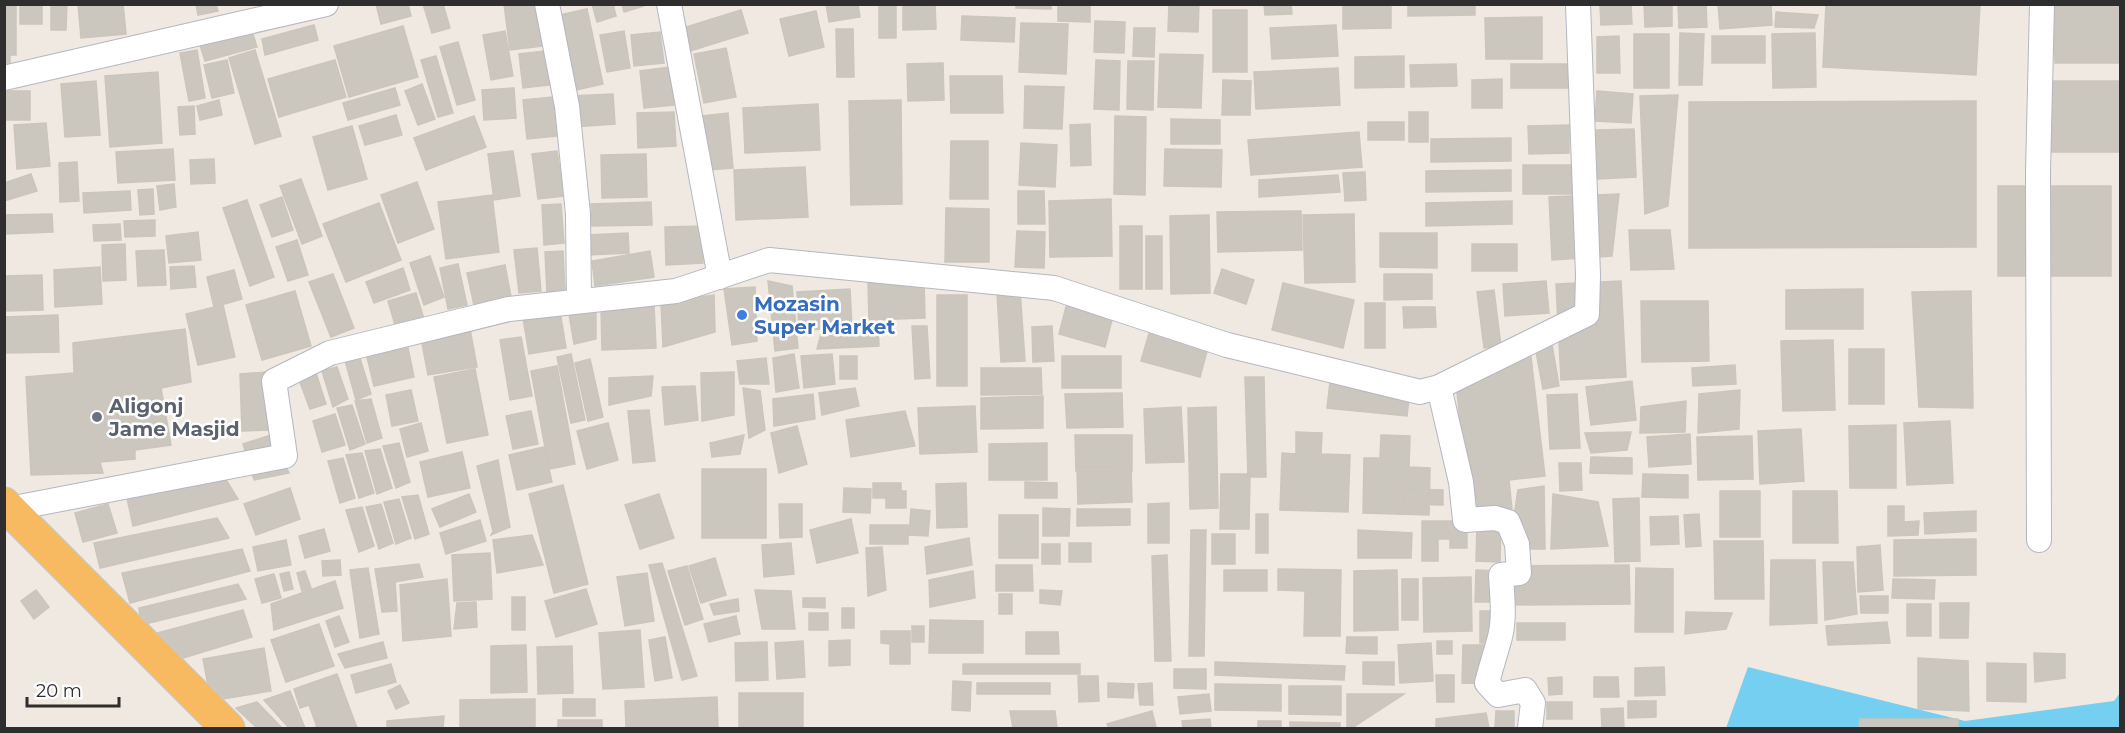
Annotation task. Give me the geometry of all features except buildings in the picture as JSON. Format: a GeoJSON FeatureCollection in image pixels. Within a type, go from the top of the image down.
{"type":"FeatureCollection","features":[{"type":"Feature","properties":{"kind":"highway"},"geometry":{"type":"LineString","coordinates":[[7,507],[228,729]]}},
{"type":"Feature","properties":{"kind":"street"},"geometry":{"type":"LineString","coordinates":[[4,78],[326,4]]}},
{"type":"Feature","properties":{"kind":"street"},"geometry":{"type":"LineString","coordinates":[[547,4],[567,106],[578,214],[579,302]]}},
{"type":"Feature","properties":{"kind":"street"},"geometry":{"type":"LineString","coordinates":[[669,4],[720,277]]}},
{"type":"Feature","properties":{"kind":"street"},"geometry":{"type":"LineString","coordinates":[[7,507],[285,456],[274,381],[330,353],[509,309],[676,291],[768,260],[1054,288],[1227,345],[1420,392],[1439,387],[1587,314],[1588,274],[1578,4]]}},
{"type":"Feature","properties":{"kind":"street"},"geometry":{"type":"LineString","coordinates":[[2039,540],[2038,172],[2042,4]]}},
{"type":"Feature","properties":{"kind":"street"},"geometry":{"type":"LineString","coordinates":[[1439,387],[1461,482],[1465,520],[1495,518],[1508,522],[1515,534],[1519,573],[1501,575],[1500,637],[1487,683],[1498,695],[1525,690],[1533,703],[1530,729]]}},
{"type":"Feature","properties":{"kind":"water"},"geometry":{"type":"Polygon","coordinates":[[[1748,667],[1965,721],[2114,701],[2120,693],[2120,728],[1726,728],[1748,667]]]}},
{"type":"Feature","properties":{"kind":"place","name":"Mozasin Super Market"},"geometry":{"type":"Point","coordinates":[742,315]}},
{"type":"Feature","properties":{"kind":"place","name":"Aligonj Jame Masjid"},"geometry":{"type":"Point","coordinates":[97,417]}}]}
